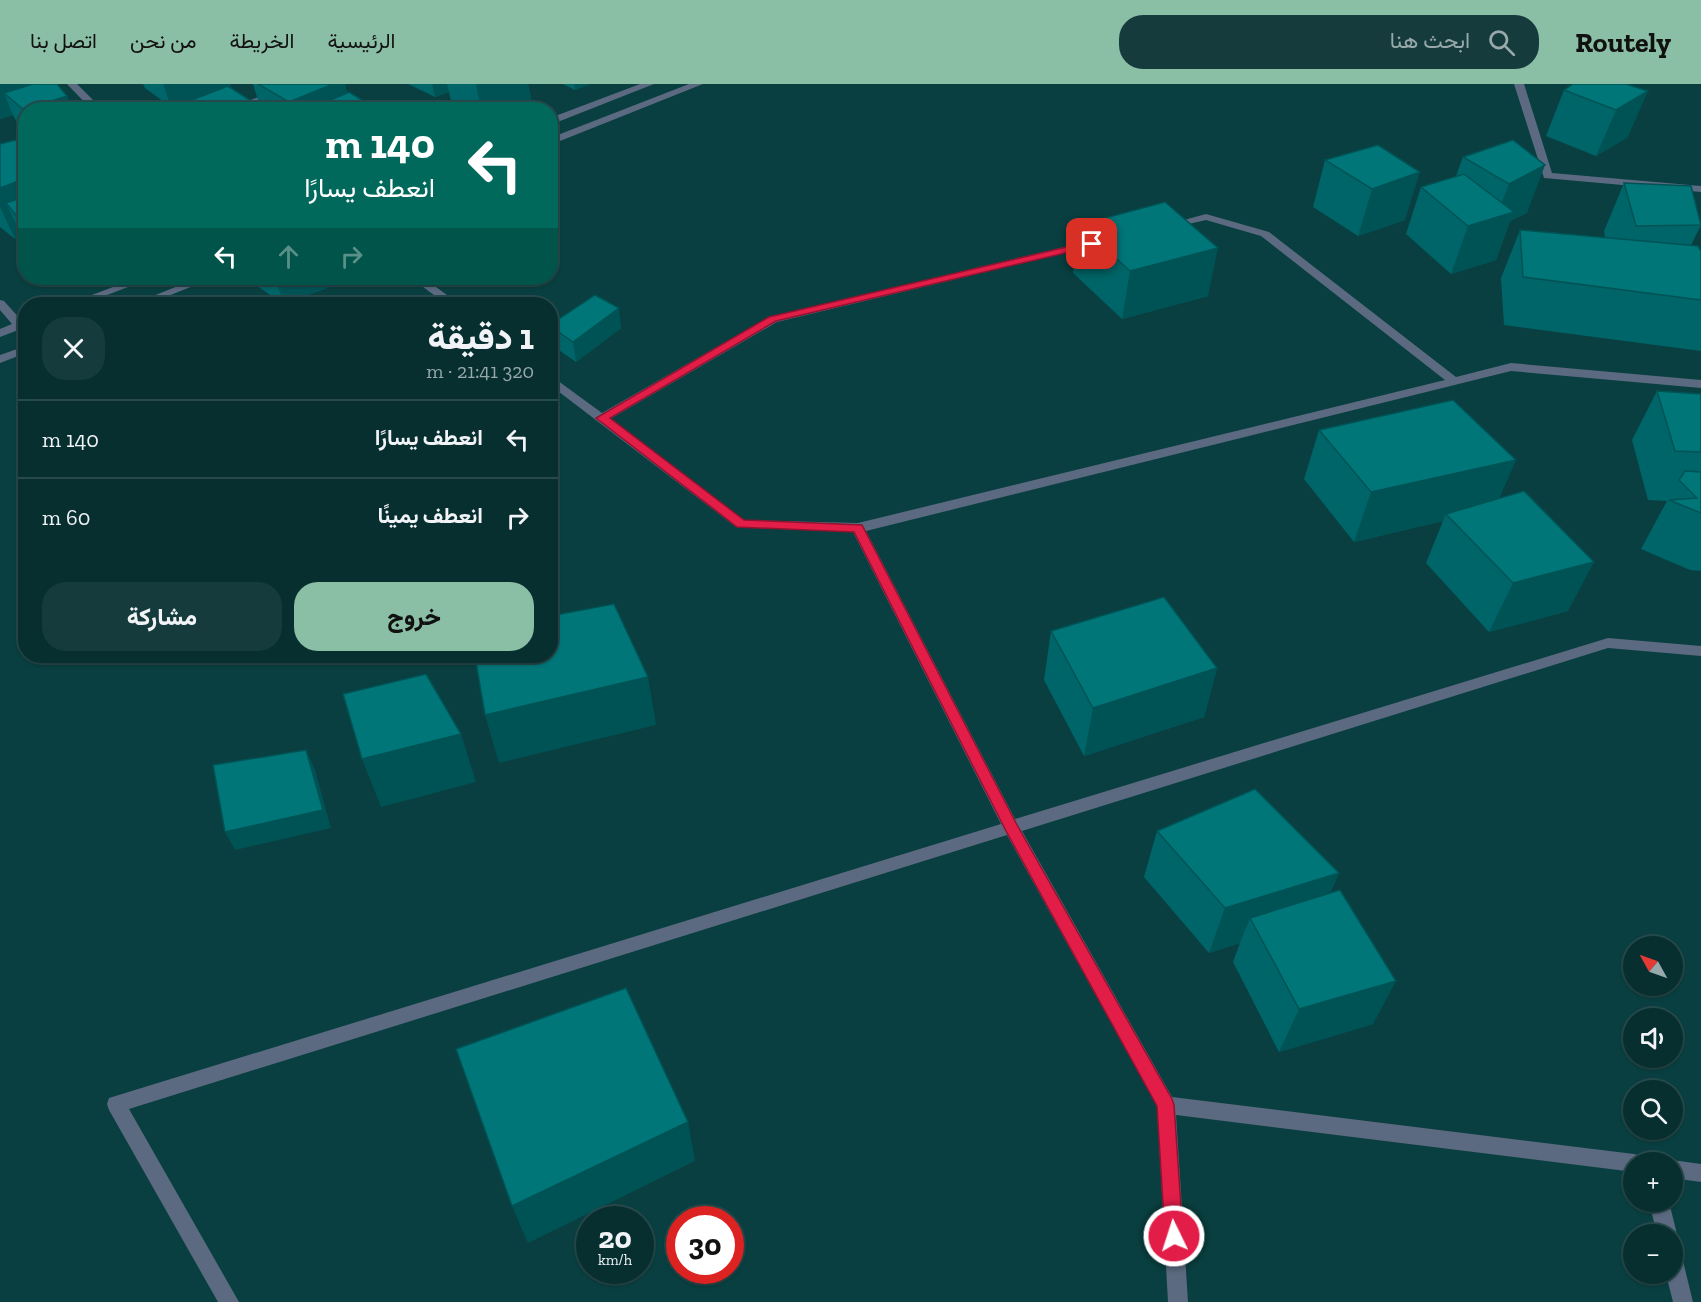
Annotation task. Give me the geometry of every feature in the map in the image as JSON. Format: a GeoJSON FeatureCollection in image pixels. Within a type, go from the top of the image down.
{"type":"FeatureCollection","features":[{"type":"Feature","properties":{"kind":"street"},"geometry":{"type":"LineString","coordinates":[[72,84],[90,102]]}},
{"type":"Feature","properties":{"kind":"street"},"geometry":{"type":"LineString","coordinates":[[252,102],[303,84]]}},
{"type":"Feature","properties":{"kind":"street"},"geometry":{"type":"LineString","coordinates":[[558,119],[649,84]]}},
{"type":"Feature","properties":{"kind":"street"},"geometry":{"type":"LineString","coordinates":[[558,139],[698,84]]}},
{"type":"Feature","properties":{"kind":"street"},"geometry":{"type":"LineString","coordinates":[[1520,84],[1548,176],[1701,189]]}},
{"type":"Feature","properties":{"kind":"street"},"geometry":{"type":"LineString","coordinates":[[1160,227],[1206,217],[1265,234],[1454,381]]}},
{"type":"Feature","properties":{"kind":"street"},"geometry":{"type":"LineString","coordinates":[[602,418],[773,319],[1103,241]]}},
{"type":"Feature","properties":{"kind":"street"},"geometry":{"type":"LineString","coordinates":[[94,297],[127,285]]}},
{"type":"Feature","properties":{"kind":"street"},"geometry":{"type":"LineString","coordinates":[[157,297],[188,285]]}},
{"type":"Feature","properties":{"kind":"street"},"geometry":{"type":"LineString","coordinates":[[427,285],[443,297]]}},
{"type":"Feature","properties":{"kind":"street"},"geometry":{"type":"LineString","coordinates":[[0,303],[18,320]]}},
{"type":"Feature","properties":{"kind":"street"},"geometry":{"type":"LineString","coordinates":[[0,333],[18,326]]}},
{"type":"Feature","properties":{"kind":"street"},"geometry":{"type":"LineString","coordinates":[[0,359],[18,352]]}},
{"type":"Feature","properties":{"kind":"street"},"geometry":{"type":"LineString","coordinates":[[558,385],[741,524],[858,528],[1511,367],[1701,384]]}},
{"type":"Feature","properties":{"kind":"street"},"geometry":{"type":"LineString","coordinates":[[858,528],[1011,827],[1166,1105],[1178,1302]]}},
{"type":"Feature","properties":{"kind":"street"},"geometry":{"type":"LineString","coordinates":[[229,1302],[116,1104],[1608,643],[1701,651]]}},
{"type":"Feature","properties":{"kind":"street"},"geometry":{"type":"LineString","coordinates":[[1166,1105],[1623,1162]]}},
{"type":"Feature","properties":{"kind":"street"},"geometry":{"type":"LineString","coordinates":[[1683,1171],[1701,1173]]}},
{"type":"Feature","properties":{"kind":"street"},"geometry":{"type":"LineString","coordinates":[[1679,1284],[1683,1302]]}},
{"type":"Feature","properties":{"kind":"building"},"geometry":{"type":"Polygon","coordinates":[[[33,84],[57,84],[67,96],[49,102],[18,102],[18,105],[4,93],[33,84]]]}},
{"type":"Feature","properties":{"kind":"building"},"geometry":{"type":"Polygon","coordinates":[[[258,84],[333,84],[289,102],[258,84]]]}},
{"type":"Feature","properties":{"kind":"building"},"geometry":{"type":"Polygon","coordinates":[[[1573,84],[1626,84],[1648,91],[1616,110],[1564,90],[1573,84]]]}},
{"type":"Feature","properties":{"kind":"building"},"geometry":{"type":"Polygon","coordinates":[[[228,86],[253,102],[187,102],[228,86]]]}},
{"type":"Feature","properties":{"kind":"building"},"geometry":{"type":"Polygon","coordinates":[[[349,92],[365,102],[326,102],[349,92]]]}},
{"type":"Feature","properties":{"kind":"building"},"geometry":{"type":"Polygon","coordinates":[[[15,140],[18,142],[18,181],[0,188],[0,144],[15,140]]]}},
{"type":"Feature","properties":{"kind":"building"},"geometry":{"type":"Polygon","coordinates":[[[1513,140],[1545,165],[1509,184],[1463,157],[1513,140]]]}},
{"type":"Feature","properties":{"kind":"building"},"geometry":{"type":"Polygon","coordinates":[[[1378,145],[1420,172],[1372,189],[1325,160],[1378,145]]]}},
{"type":"Feature","properties":{"kind":"building"},"geometry":{"type":"Polygon","coordinates":[[[1464,174],[1514,212],[1468,226],[1421,187],[1464,174]]]}},
{"type":"Feature","properties":{"kind":"building"},"geometry":{"type":"Polygon","coordinates":[[[1624,183],[1691,186],[1701,225],[1636,226],[1624,183]]]}},
{"type":"Feature","properties":{"kind":"building"},"geometry":{"type":"Polygon","coordinates":[[[18,199],[18,217],[6,203],[18,199]]]}},
{"type":"Feature","properties":{"kind":"building"},"geometry":{"type":"Polygon","coordinates":[[[1165,202],[1218,248],[1130,271],[1079,225],[1165,202]]]}},
{"type":"Feature","properties":{"kind":"building"},"geometry":{"type":"Polygon","coordinates":[[[1520,230],[1698,246],[1701,251],[1701,300],[1523,277],[1520,230]]]}},
{"type":"Feature","properties":{"kind":"building"},"geometry":{"type":"Polygon","coordinates":[[[595,295],[619,308],[573,342],[558,332],[558,320],[595,295]]]}},
{"type":"Feature","properties":{"kind":"building"},"geometry":{"type":"Polygon","coordinates":[[[1657,391],[1701,394],[1701,452],[1675,451],[1657,391]]]}},
{"type":"Feature","properties":{"kind":"building"},"geometry":{"type":"Polygon","coordinates":[[[1453,400],[1516,460],[1371,492],[1319,430],[1453,400]]]}},
{"type":"Feature","properties":{"kind":"building"},"geometry":{"type":"Polygon","coordinates":[[[1685,471],[1701,472],[1701,513],[1669,500],[1697,498],[1679,480],[1685,471]]]}},
{"type":"Feature","properties":{"kind":"building"},"geometry":{"type":"Polygon","coordinates":[[[1524,491],[1594,562],[1513,583],[1446,514],[1524,491]]]}},
{"type":"Feature","properties":{"kind":"building"},"geometry":{"type":"Polygon","coordinates":[[[1164,597],[1217,668],[1093,708],[1051,631],[1164,597]]]}},
{"type":"Feature","properties":{"kind":"building"},"geometry":{"type":"Polygon","coordinates":[[[614,604],[648,677],[485,715],[476,663],[558,663],[558,614],[614,604]]]}},
{"type":"Feature","properties":{"kind":"building"},"geometry":{"type":"Polygon","coordinates":[[[426,674],[461,734],[362,759],[343,694],[426,674]]]}},
{"type":"Feature","properties":{"kind":"building"},"geometry":{"type":"Polygon","coordinates":[[[306,750],[323,810],[225,832],[213,765],[306,750]]]}},
{"type":"Feature","properties":{"kind":"building"},"geometry":{"type":"Polygon","coordinates":[[[1255,789],[1339,873],[1225,908],[1157,831],[1255,789]]]}},
{"type":"Feature","properties":{"kind":"building"},"geometry":{"type":"Polygon","coordinates":[[[1340,890],[1396,981],[1299,1009],[1250,918],[1340,890]]]}},
{"type":"Feature","properties":{"kind":"building"},"geometry":{"type":"Polygon","coordinates":[[[626,988],[688,1122],[512,1206],[456,1049],[626,988]]]}},
{"type":"Feature","properties":{"kind":"route"},"geometry":{"type":"LineString","coordinates":[[1092,244],[773,319],[602,418],[741,524],[858,528],[1011,827],[1166,1105],[1174,1236]]}}]}
